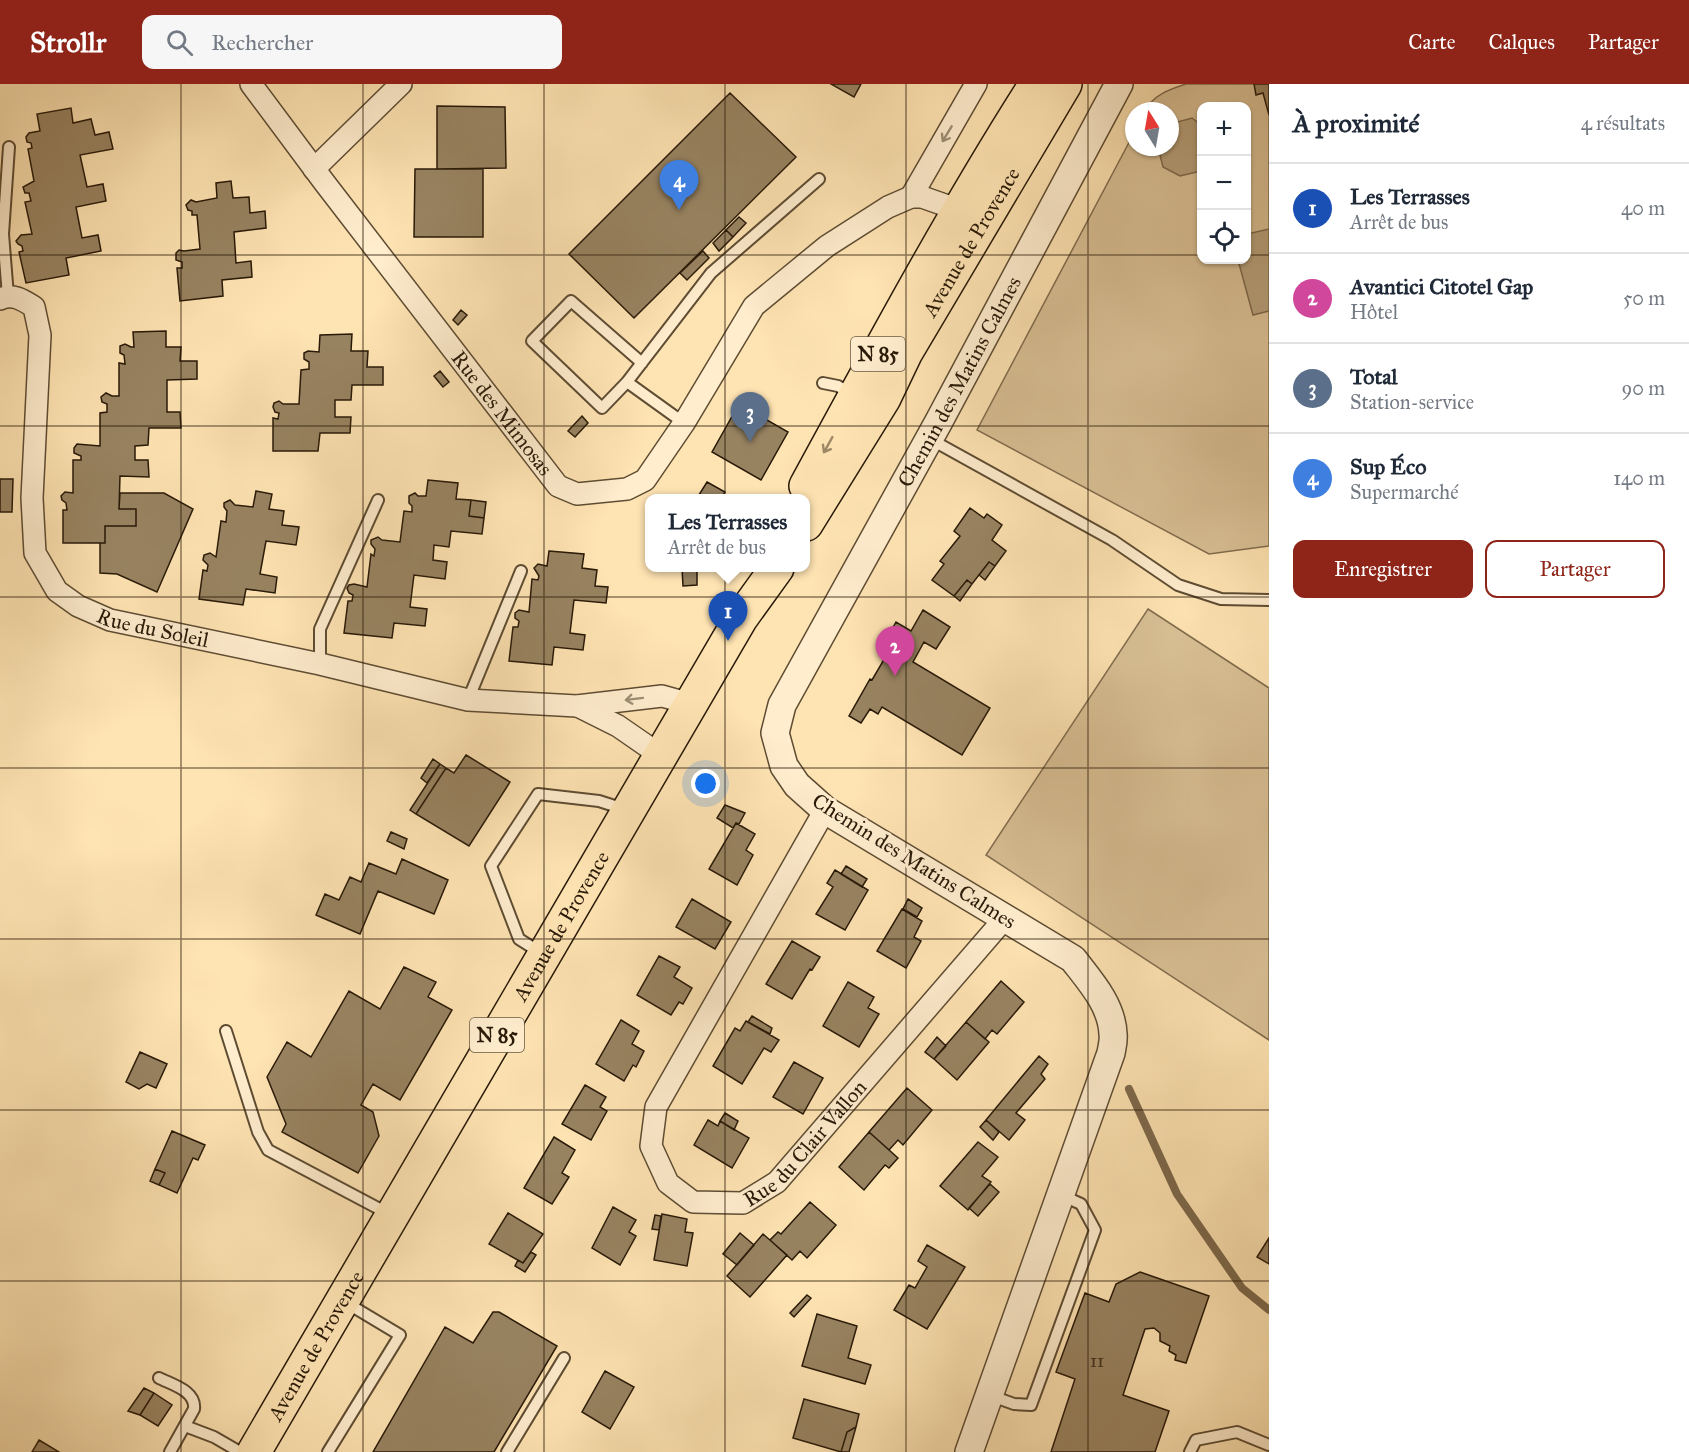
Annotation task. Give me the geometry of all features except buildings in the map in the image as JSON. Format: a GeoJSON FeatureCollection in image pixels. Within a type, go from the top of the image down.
{"type":"FeatureCollection","features":[{"type":"Feature","properties":{"kind":"main road","name":"Avenue de Provence"},"geometry":{"type":"LineString","coordinates":[[810,505],[861,410],[959,210],[988,159],[1050,92]]}},
{"type":"Feature","properties":{"kind":"main road","name":"Avenue de Provence"},"geometry":{"type":"LineString","coordinates":[[861,410],[884,398],[906,352],[1050,92]]}},
{"type":"Feature","properties":{"kind":"main road","name":"Avenue de Provence"},"geometry":{"type":"LineString","coordinates":[[741,618],[761,572]]}},
{"type":"Feature","properties":{"kind":"main road","name":"Avenue de Provence"},"geometry":{"type":"LineString","coordinates":[[254,1452],[660,755],[741,618],[773,572]]}},
{"type":"Feature","properties":{"kind":"street","name":"Rue des Mimosas"},"geometry":{"type":"LineString","coordinates":[[251,84],[558,486],[577,494],[627,489],[645,480],[684,423],[754,306],[827,246],[888,207],[911,197]]}},
{"type":"Feature","properties":{"kind":"street"},"geometry":{"type":"LineString","coordinates":[[314,169],[401,84]]}},
{"type":"Feature","properties":{"kind":"street"},"geometry":{"type":"LineString","coordinates":[[906,352],[909,324],[965,230],[964,220],[959,210],[922,197],[911,197],[976,84]]}},
{"type":"Feature","properties":{"kind":"street","name":"Chemin des Matins Calmes"},"geometry":{"type":"LineString","coordinates":[[969,1452],[1111,1053],[1113,1033],[1105,1004],[1072,959],[825,810],[797,785],[784,766],[775,733],[782,705],[929,439],[1119,84]]}},
{"type":"Feature","properties":{"kind":"street","name":"Rue du Soleil"},"geometry":{"type":"LineString","coordinates":[[4,297],[19,298],[34,307],[40,335],[32,498],[35,553],[57,591],[78,606],[110,620],[320,664],[468,700],[577,706],[662,696],[691,704]]}},
{"type":"Feature","properties":{"kind":"street","name":"Rue du Soleil"},"geometry":{"type":"LineString","coordinates":[[577,706],[618,726],[660,755]]}},
{"type":"Feature","properties":{"kind":"street","name":"Rue du Clair Vallon"},"geometry":{"type":"LineString","coordinates":[[825,810],[656,1107],[651,1146],[668,1183],[693,1202],[743,1203],[777,1182],[1005,918]]}},
{"type":"Feature","properties":{"kind":"lane"},"geometry":{"type":"LineString","coordinates":[[4,297],[3,234],[9,147]]}},
{"type":"Feature","properties":{"kind":"lane"},"geometry":{"type":"LineString","coordinates":[[642,363],[571,301],[532,341],[602,408],[627,382],[642,363],[711,273],[819,179]]}},
{"type":"Feature","properties":{"kind":"lane"},"geometry":{"type":"LineString","coordinates":[[627,382],[684,423]]}},
{"type":"Feature","properties":{"kind":"lane"},"geometry":{"type":"LineString","coordinates":[[823,382],[838,386],[861,410]]}},
{"type":"Feature","properties":{"kind":"lane"},"geometry":{"type":"LineString","coordinates":[[929,439],[1112,540],[1178,585],[1221,598],[1269,600]]}},
{"type":"Feature","properties":{"kind":"lane"},"geometry":{"type":"LineString","coordinates":[[320,664],[320,629],[378,500]]}},
{"type":"Feature","properties":{"kind":"lane"},"geometry":{"type":"LineString","coordinates":[[468,700],[521,571]]}},
{"type":"Feature","properties":{"kind":"lane"},"geometry":{"type":"LineString","coordinates":[[543,955],[519,939],[491,866],[538,794],[599,801],[627,811]]}},
{"type":"Feature","properties":{"kind":"lane"},"geometry":{"type":"LineString","coordinates":[[226,1031],[258,1132],[268,1150],[392,1215]]}},
{"type":"Feature","properties":{"kind":"lane"},"geometry":{"type":"LineString","coordinates":[[989,1395],[1014,1404],[1031,1405],[1095,1230],[1081,1204],[1061,1195]]}},
{"type":"Feature","properties":{"kind":"lane"},"geometry":{"type":"LineString","coordinates":[[328,1452],[400,1335],[342,1300]]}},
{"type":"Feature","properties":{"kind":"lane"},"geometry":{"type":"LineString","coordinates":[[507,1452],[564,1359]]}},
{"type":"Feature","properties":{"kind":"lane"},"geometry":{"type":"LineString","coordinates":[[159,1378],[192,1396],[195,1402],[194,1409],[170,1452]]}},
{"type":"Feature","properties":{"kind":"lane"},"geometry":{"type":"LineString","coordinates":[[185,1426],[214,1437],[240,1452]]}},
{"type":"Feature","properties":{"kind":"lane"},"geometry":{"type":"LineString","coordinates":[[1190,1452],[1196,1440],[1237,1432],[1269,1445]]}},
{"type":"Feature","properties":{"kind":"shaded area"},"geometry":{"type":"Polygon","coordinates":[[[1186,84],[1269,84],[1269,546],[1209,554],[977,430],[1125,150],[1125,156],[1179,156],[1179,102],[1152,102],[1168,91],[1186,84]]]}},
{"type":"Feature","properties":{"kind":"shaded area"},"geometry":{"type":"Polygon","coordinates":[[[1192,118],[1197,122],[1197,172],[1180,176],[1163,167],[1160,156],[1179,156],[1179,122],[1192,118]]]}},
{"type":"Feature","properties":{"kind":"shaded area"},"geometry":{"type":"Polygon","coordinates":[[[1269,229],[1269,311],[1253,315],[1239,264],[1251,264],[1251,233],[1269,229]]]}},
{"type":"Feature","properties":{"kind":"shaded area"},"geometry":{"type":"Polygon","coordinates":[[[1148,609],[1269,688],[1269,1040],[986,855],[1148,609]]]}},
{"type":"Feature","properties":{"kind":"waterway"},"geometry":{"type":"LineString","coordinates":[[1129,1089],[1177,1194],[1242,1288],[1269,1310]]}},
{"type":"Feature","properties":{"kind":"place","name":"Sup Éco"},"geometry":{"type":"Point","coordinates":[679,210]}},
{"type":"Feature","properties":{"kind":"place","name":"Total"},"geometry":{"type":"Point","coordinates":[750,442]}},
{"type":"Feature","properties":{"kind":"place","name":"Les Terrasses"},"geometry":{"type":"Point","coordinates":[728,641]}},
{"type":"Feature","properties":{"kind":"place","name":"Avantici Citotel Gap"},"geometry":{"type":"Point","coordinates":[895,676]}}]}
